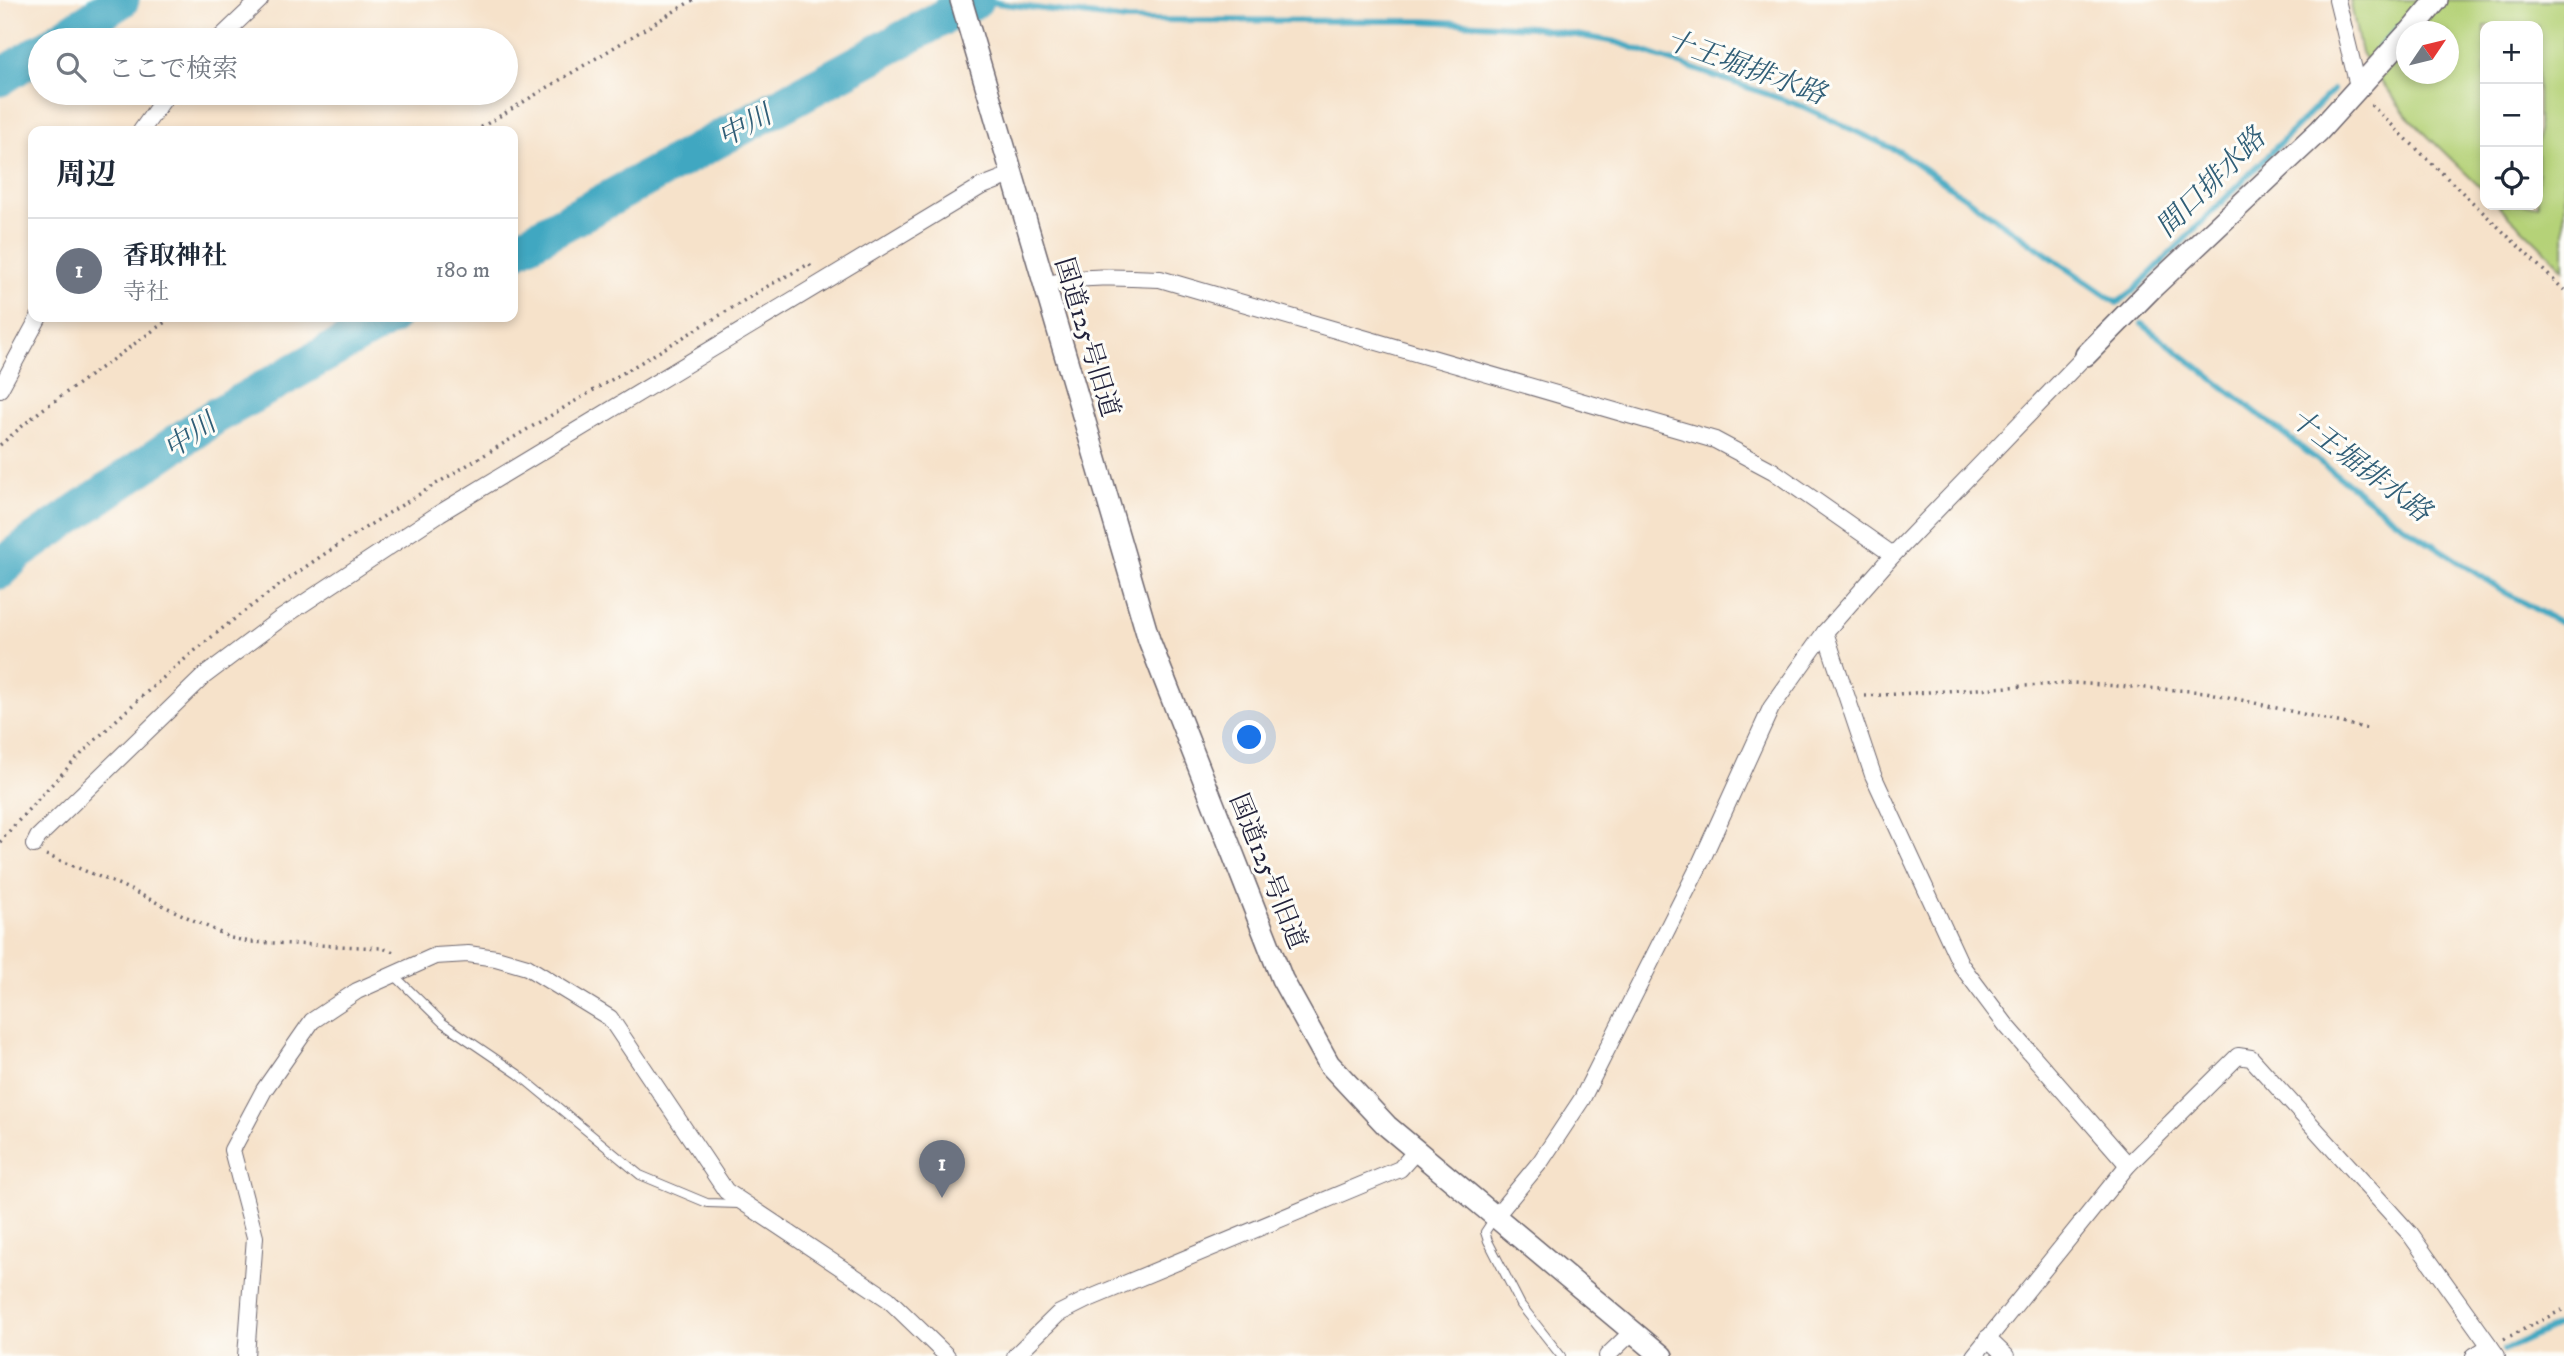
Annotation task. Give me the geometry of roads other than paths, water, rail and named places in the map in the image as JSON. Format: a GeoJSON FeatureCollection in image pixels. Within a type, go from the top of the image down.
{"type":"FeatureCollection","features":[{"type":"Feature","properties":{"kind":"street"},"geometry":{"type":"LineString","coordinates":[[231,28],[260,0]]}},
{"type":"Feature","properties":{"kind":"street","name":"国道125号旧道"},"geometry":{"type":"LineString","coordinates":[[961,0],[1149,639],[1282,979],[1307,1028],[1329,1064],[1350,1089],[1416,1151],[1662,1356]]}},
{"type":"Feature","properties":{"kind":"street"},"geometry":{"type":"LineString","coordinates":[[2337,0],[2358,86]]}},
{"type":"Feature","properties":{"kind":"street"},"geometry":{"type":"LineString","coordinates":[[2419,21],[2437,0]]}},
{"type":"Feature","properties":{"kind":"street"},"geometry":{"type":"LineString","coordinates":[[1495,1217],[1541,1161],[1582,1100],[1700,864],[1771,708],[1825,632],[1893,555],[2086,355],[2153,287],[2319,131],[2396,46]]}},
{"type":"Feature","properties":{"kind":"street"},"geometry":{"type":"LineString","coordinates":[[145,126],[159,105]]}},
{"type":"Feature","properties":{"kind":"street"},"geometry":{"type":"LineString","coordinates":[[34,845],[38,837],[204,676],[320,591],[440,513],[820,283],[980,187],[1011,175]]}},
{"type":"Feature","properties":{"kind":"street"},"geometry":{"type":"LineString","coordinates":[[1044,285],[1101,277],[1160,279],[1715,440],[1773,471],[1893,555]]}},
{"type":"Feature","properties":{"kind":"street"},"geometry":{"type":"LineString","coordinates":[[0,389],[36,322]]}},
{"type":"Feature","properties":{"kind":"street"},"geometry":{"type":"LineString","coordinates":[[1825,632],[1873,775],[1961,964],[2006,1026],[2128,1165]]}},
{"type":"Feature","properties":{"kind":"street"},"geometry":{"type":"LineString","coordinates":[[246,1356],[255,1237],[232,1150],[264,1090],[312,1021],[357,991],[435,956],[468,954],[496,958],[527,967],[610,1018],[726,1191],[888,1299],[947,1356]]}},
{"type":"Feature","properties":{"kind":"street"},"geometry":{"type":"LineString","coordinates":[[1973,1356],[2128,1165],[2238,1056],[2250,1058],[2410,1234],[2493,1351],[2474,1356]]}},
{"type":"Feature","properties":{"kind":"street"},"geometry":{"type":"LineString","coordinates":[[1015,1356],[1058,1314],[1400,1169],[1416,1151]]}},
{"type":"Feature","properties":{"kind":"street"},"geometry":{"type":"LineString","coordinates":[[1607,1356],[1633,1331]]}},
{"type":"Feature","properties":{"kind":"street"},"geometry":{"type":"LineString","coordinates":[[1987,1338],[2006,1356]]}},
{"type":"Feature","properties":{"kind":"lane"},"geometry":{"type":"LineString","coordinates":[[393,975],[443,1023],[518,1074],[640,1175],[707,1203],[745,1204]]}},
{"type":"Feature","properties":{"kind":"lane"},"geometry":{"type":"LineString","coordinates":[[1495,1217],[1485,1232],[1488,1241],[1521,1305],[1561,1356]]}},
{"type":"Feature","properties":{"kind":"waterway"},"geometry":{"type":"LineString","coordinates":[[50,28],[93,0]]}},
{"type":"Feature","properties":{"kind":"waterway"},"geometry":{"type":"LineString","coordinates":[[78,28],[121,0]]}},
{"type":"Feature","properties":{"kind":"waterway","name":"十王堀排水路"},"geometry":{"type":"LineString","coordinates":[[974,0],[1127,20],[1424,21],[1531,27],[1616,42],[1802,106],[1900,152],[2117,303],[2133,291],[2333,90]]}},
{"type":"Feature","properties":{"kind":"waterway","name":"中川"},"geometry":{"type":"LineString","coordinates":[[518,248],[975,0]]}},
{"type":"Feature","properties":{"kind":"waterway","name":"間口排水路"},"geometry":{"type":"LineString","coordinates":[[2376,51],[2412,14]]}},
{"type":"Feature","properties":{"kind":"waterway"},"geometry":{"type":"LineString","coordinates":[[0,61],[28,43]]}},
{"type":"Feature","properties":{"kind":"waterway"},"geometry":{"type":"LineString","coordinates":[[0,78],[28,60]]}},
{"type":"Feature","properties":{"kind":"waterway","name":"中川"},"geometry":{"type":"LineString","coordinates":[[0,571],[16,554],[214,417],[382,322]]}},
{"type":"Feature","properties":{"kind":"waterway","name":"十王堀排水路"},"geometry":{"type":"LineString","coordinates":[[2142,324],[2395,520],[2508,594],[2564,625]]}},
{"type":"Feature","properties":{"kind":"waterway"},"geometry":{"type":"LineString","coordinates":[[2504,1350],[2564,1323]]}},
{"type":"Feature","properties":{"kind":"place","name":"香取神社"},"geometry":{"type":"Point","coordinates":[942,1198]}}]}
